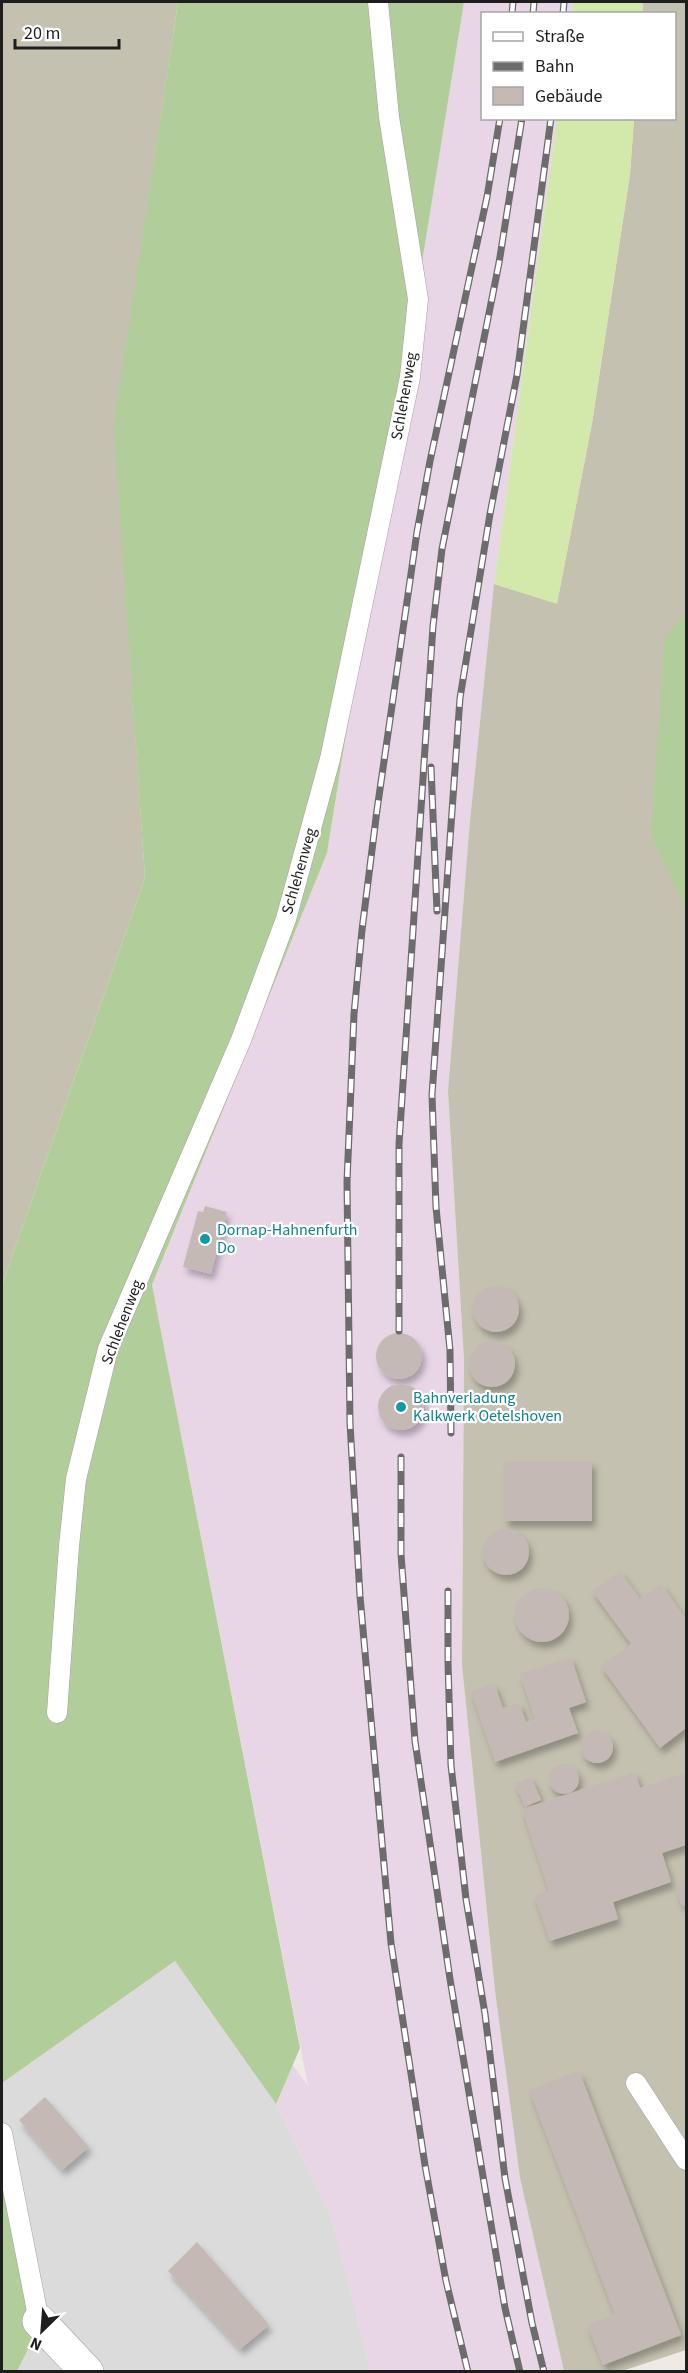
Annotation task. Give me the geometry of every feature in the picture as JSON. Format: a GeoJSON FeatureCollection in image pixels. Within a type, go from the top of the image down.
{"type":"FeatureCollection","features":[{"type":"Feature","properties":{"kind":"street"},"geometry":{"type":"LineString","coordinates":[[39,2321],[87,2372]]}},
{"type":"Feature","properties":{"kind":"lane","name":"Schlehenweg"},"geometry":{"type":"LineString","coordinates":[[57,1713],[76,1479],[108,1349],[241,1040],[286,919],[330,759],[410,377],[418,299],[389,117],[378,2]]}},
{"type":"Feature","properties":{"kind":"lane"},"geometry":{"type":"LineString","coordinates":[[636,2083],[687,2160]]}},
{"type":"Feature","properties":{"kind":"lane"},"geometry":{"type":"LineString","coordinates":[[2,2133],[39,2321]]}},
{"type":"Feature","properties":{"kind":"shaded area"},"geometry":{"type":"Polygon","coordinates":[[[2,2],[178,2],[115,426],[145,878],[2,1285],[2,2]]]}},
{"type":"Feature","properties":{"kind":"shaded area"},"geometry":{"type":"Polygon","coordinates":[[[464,2],[573,2],[571,12],[481,12],[481,120],[557,120],[494,584],[470,821],[448,1091],[464,1360],[462,1665],[495,1991],[520,2178],[564,2371],[371,2371],[331,2215],[276,2104],[170,1954],[2,1733],[196,1930],[308,2086],[152,1285],[327,853],[464,2]]]}},
{"type":"Feature","properties":{"kind":"shaded area"},"geometry":{"type":"Polygon","coordinates":[[[643,2],[686,2],[686,2350],[622,2371],[564,2371],[520,2178],[495,1991],[462,1665],[464,1360],[448,1091],[470,821],[494,584],[557,603],[592,423],[630,174],[634,120],[676,120],[676,12],[642,12],[643,2]]]}},
{"type":"Feature","properties":{"kind":"shaded area"},"geometry":{"type":"Polygon","coordinates":[[[175,1961],[276,2104],[331,2215],[371,2371],[17,2371],[43,2320],[2,2129],[2,2083],[175,1961]]]}},
{"type":"Feature","properties":{"kind":"green space"},"geometry":{"type":"Polygon","coordinates":[[[178,2],[464,2],[327,853],[152,1285],[300,2048],[276,2104],[175,1961],[2,2083],[2,1285],[145,878],[114,426],[178,2]]]}},
{"type":"Feature","properties":{"kind":"green space"},"geometry":{"type":"Polygon","coordinates":[[[573,2],[643,2],[642,12],[571,12],[573,2]]]}},
{"type":"Feature","properties":{"kind":"green space"},"geometry":{"type":"Polygon","coordinates":[[[557,120],[634,120],[630,174],[592,423],[557,604],[494,584],[557,120]]]}},
{"type":"Feature","properties":{"kind":"green space"},"geometry":{"type":"Polygon","coordinates":[[[686,613],[686,910],[651,834],[665,638],[686,613]]]}},
{"type":"Feature","properties":{"kind":"green space"},"geometry":{"type":"Polygon","coordinates":[[[2,2129],[43,2320],[17,2371],[2,2371],[2,2129]]]}},
{"type":"Feature","properties":{"kind":"building","name":"Dornap-Hahnenfurth Do"},"geometry":{"type":"Polygon","coordinates":[[[205,1206],[227,1212],[211,1274],[183,1267],[198,1211],[203,1212],[205,1206]]]}},
{"type":"Feature","properties":{"kind":"building"},"geometry":{"type":"Polygon","coordinates":[[[501,1286],[513,1292],[518,1300],[518,1318],[513,1326],[505,1331],[491,1332],[483,1329],[476,1322],[473,1304],[476,1296],[483,1289],[501,1286]]]}},
{"type":"Feature","properties":{"kind":"building"},"geometry":{"type":"Polygon","coordinates":[[[399,1333],[415,1340],[422,1356],[415,1372],[399,1379],[383,1372],[376,1356],[383,1340],[399,1333]]]}},
{"type":"Feature","properties":{"kind":"building"},"geometry":{"type":"Polygon","coordinates":[[[492,1341],[508,1348],[515,1364],[508,1380],[492,1387],[476,1380],[469,1364],[476,1348],[492,1341]]]}},
{"type":"Feature","properties":{"kind":"building","name":"Bahnverladung Kalkwerk Oetelshoven"},"geometry":{"type":"Polygon","coordinates":[[[401,1384],[417,1391],[424,1407],[417,1423],[401,1430],[385,1423],[378,1407],[385,1391],[401,1384]]]}},
{"type":"Feature","properties":{"kind":"building"},"geometry":{"type":"Polygon","coordinates":[[[505,1461],[592,1461],[592,1521],[505,1521],[505,1461]]]}},
{"type":"Feature","properties":{"kind":"building"},"geometry":{"type":"Polygon","coordinates":[[[506,1529],[522,1536],[529,1552],[522,1568],[506,1575],[490,1568],[483,1552],[490,1536],[506,1529]]]}},
{"type":"Feature","properties":{"kind":"building"},"geometry":{"type":"Polygon","coordinates":[[[620,1571],[640,1599],[661,1584],[686,1619],[686,1728],[660,1748],[601,1666],[631,1644],[592,1591],[620,1571]]]}},
{"type":"Feature","properties":{"kind":"building"},"geometry":{"type":"Polygon","coordinates":[[[542,1588],[552,1590],[561,1596],[567,1605],[569,1615],[567,1625],[561,1634],[552,1640],[542,1642],[532,1640],[523,1634],[517,1625],[515,1615],[517,1605],[523,1596],[532,1590],[542,1588]]]}},
{"type":"Feature","properties":{"kind":"building"},"geometry":{"type":"Polygon","coordinates":[[[571,1657],[586,1702],[569,1708],[578,1733],[495,1762],[471,1691],[494,1683],[503,1708],[519,1703],[526,1722],[535,1719],[520,1674],[571,1657]]]}},
{"type":"Feature","properties":{"kind":"building"},"geometry":{"type":"Polygon","coordinates":[[[597,1731],[608,1736],[613,1747],[608,1758],[597,1763],[586,1758],[581,1747],[586,1736],[597,1731]]]}},
{"type":"Feature","properties":{"kind":"building"},"geometry":{"type":"Polygon","coordinates":[[[564,1764],[575,1768],[579,1779],[575,1790],[564,1794],[553,1790],[549,1779],[553,1768],[564,1764]]]}},
{"type":"Feature","properties":{"kind":"building"},"geometry":{"type":"Polygon","coordinates":[[[635,1772],[640,1788],[686,1773],[686,1845],[662,1853],[671,1882],[613,1902],[618,1919],[550,1941],[534,1895],[549,1891],[522,1809],[635,1772]]]}},
{"type":"Feature","properties":{"kind":"building"},"geometry":{"type":"Polygon","coordinates":[[[531,1777],[541,1800],[525,1807],[515,1783],[531,1777]]]}},
{"type":"Feature","properties":{"kind":"building"},"geometry":{"type":"Polygon","coordinates":[[[686,1877],[686,1907],[681,1904],[677,1891],[678,1885],[686,1877]]]}},
{"type":"Feature","properties":{"kind":"building"},"geometry":{"type":"Polygon","coordinates":[[[579,2071],[681,2335],[603,2365],[587,2325],[615,2314],[529,2090],[579,2071]]]}},
{"type":"Feature","properties":{"kind":"building"},"geometry":{"type":"Polygon","coordinates":[[[45,2097],[89,2147],[62,2170],[19,2120],[45,2097]]]}},
{"type":"Feature","properties":{"kind":"building"},"geometry":{"type":"Polygon","coordinates":[[[197,2242],[269,2325],[240,2349],[168,2271],[197,2242]]]}},
{"type":"Feature","properties":{"kind":"railway"},"geometry":{"type":"LineString","coordinates":[[512,12],[513,2]]}},
{"type":"Feature","properties":{"kind":"railway"},"geometry":{"type":"LineString","coordinates":[[533,12],[534,2]]}},
{"type":"Feature","properties":{"kind":"railway"},"geometry":{"type":"LineString","coordinates":[[563,12],[564,2]]}},
{"type":"Feature","properties":{"kind":"railway"},"geometry":{"type":"LineString","coordinates":[[468,2372],[446,2281],[425,2165],[391,1943],[360,1596],[350,1423],[347,1182],[354,1014],[377,810],[417,532],[487,197],[500,120]]}},
{"type":"Feature","properties":{"kind":"railway"},"geometry":{"type":"LineString","coordinates":[[399,1331],[399,1144],[433,626],[442,549],[499,263],[522,120]]}},
{"type":"Feature","properties":{"kind":"railway"},"geometry":{"type":"LineString","coordinates":[[451,1433],[450,1350],[436,1207],[432,1095],[460,698],[490,514],[517,375],[551,120]]}},
{"type":"Feature","properties":{"kind":"railway"},"geometry":{"type":"LineString","coordinates":[[431,767],[437,911]]}},
{"type":"Feature","properties":{"kind":"railway"},"geometry":{"type":"LineString","coordinates":[[401,1457],[401,1554],[415,1741],[450,1979],[505,2308],[520,2372]]}},
{"type":"Feature","properties":{"kind":"railway"},"geometry":{"type":"LineString","coordinates":[[448,1591],[451,1765],[466,1899],[485,2014],[505,2178],[532,2323],[544,2372]]}},
{"type":"Feature","properties":{"kind":"place","name":"Dornap-Hahnenfurth Do"},"geometry":{"type":"Point","coordinates":[205,1239]}},
{"type":"Feature","properties":{"kind":"place","name":"Bahnverladung Kalkwerk Oetelshoven"},"geometry":{"type":"Point","coordinates":[401,1407]}}]}
